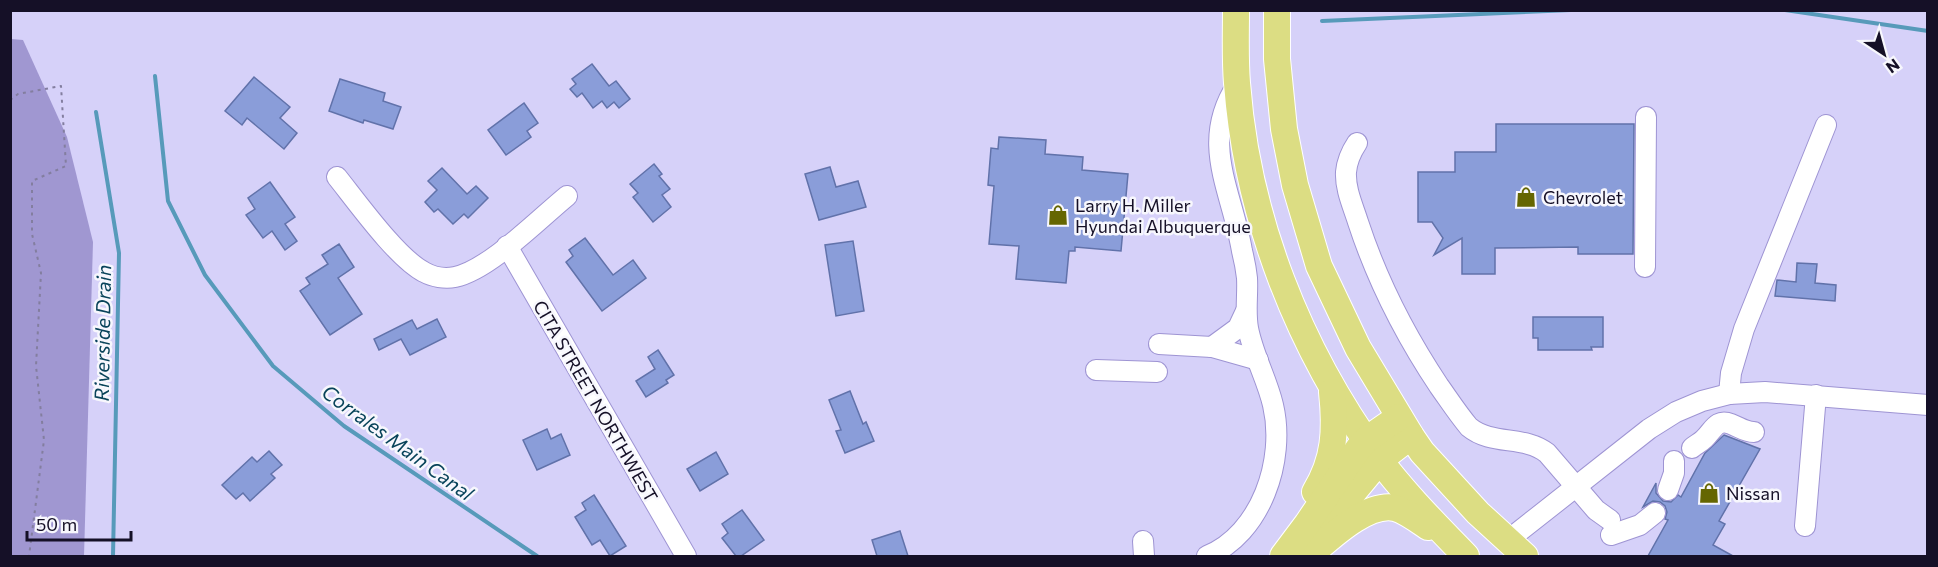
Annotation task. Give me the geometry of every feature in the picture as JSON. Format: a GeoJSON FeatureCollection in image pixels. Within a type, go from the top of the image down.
{"type":"FeatureCollection","features":[{"type":"Feature","properties":{"kind":"main road"},"geometry":{"type":"LineString","coordinates":[[1236,10],[1236,75],[1251,176],[1274,260],[1298,321],[1332,388],[1373,450],[1401,486],[1466,556]]}},
{"type":"Feature","properties":{"kind":"main road"},"geometry":{"type":"LineString","coordinates":[[1277,10],[1277,58],[1284,129],[1295,185],[1319,266],[1358,348],[1422,452],[1459,494],[1516,549]]}},
{"type":"Feature","properties":{"kind":"main road"},"geometry":{"type":"LineString","coordinates":[[1282,556],[1319,486],[1333,451],[1335,427],[1332,388]]}},
{"type":"Feature","properties":{"kind":"main road"},"geometry":{"type":"LineString","coordinates":[[1282,556],[1373,450],[1405,426]]}},
{"type":"Feature","properties":{"kind":"main road"},"geometry":{"type":"LineString","coordinates":[[1310,556],[1346,501],[1373,450]]}},
{"type":"Feature","properties":{"kind":"main road"},"geometry":{"type":"LineString","coordinates":[[1310,556],[1346,524],[1364,514],[1395,508],[1421,522],[1466,556]]}},
{"type":"Feature","properties":{"kind":"street"},"geometry":{"type":"LineString","coordinates":[[1207,556],[1237,537],[1251,521],[1266,490],[1274,462],[1276,432],[1274,407],[1248,328],[1247,278],[1244,258],[1220,162],[1218,135],[1236,75]]}},
{"type":"Feature","properties":{"kind":"street"},"geometry":{"type":"LineString","coordinates":[[1645,267],[1646,117]]}},
{"type":"Feature","properties":{"kind":"street"},"geometry":{"type":"LineString","coordinates":[[1729,394],[1733,361],[1744,329],[1826,125]]}},
{"type":"Feature","properties":{"kind":"street"},"geometry":{"type":"LineString","coordinates":[[1357,142],[1346,172],[1354,210],[1388,298],[1430,372],[1463,421],[1476,432],[1492,439],[1525,443],[1547,453],[1611,528],[1640,525],[1655,513]]}},
{"type":"Feature","properties":{"kind":"street"},"geometry":{"type":"LineString","coordinates":[[337,177],[405,256],[423,272],[433,276],[456,277],[482,265],[567,196]]}},
{"type":"Feature","properties":{"kind":"street","name":"CITA STREET NORTHWEST"},"geometry":{"type":"LineString","coordinates":[[507,246],[686,556]]}},
{"type":"Feature","properties":{"kind":"street"},"geometry":{"type":"LineString","coordinates":[[1212,347],[1239,328],[1246,311]]}},
{"type":"Feature","properties":{"kind":"street"},"geometry":{"type":"LineString","coordinates":[[1159,344],[1212,347],[1258,360]]}},
{"type":"Feature","properties":{"kind":"street"},"geometry":{"type":"LineString","coordinates":[[1096,370],[1157,372]]}},
{"type":"Feature","properties":{"kind":"street"},"geometry":{"type":"LineString","coordinates":[[1516,549],[1575,487],[1662,420],[1689,406],[1729,394],[1765,392],[1928,405]]}},
{"type":"Feature","properties":{"kind":"street"},"geometry":{"type":"LineString","coordinates":[[1805,526],[1815,395]]}},
{"type":"Feature","properties":{"kind":"street"},"geometry":{"type":"LineString","coordinates":[[1692,448],[1705,439],[1715,425],[1721,422],[1727,422],[1747,432],[1754,432]]}},
{"type":"Feature","properties":{"kind":"street"},"geometry":{"type":"LineString","coordinates":[[1668,490],[1674,473],[1674,461]]}},
{"type":"Feature","properties":{"kind":"path"},"geometry":{"type":"LineString","coordinates":[[10,100],[18,94],[61,86],[66,166],[32,181],[32,234],[41,273],[36,366],[44,440],[29,556]]}},
{"type":"Feature","properties":{"kind":"shaded area"},"geometry":{"type":"Polygon","coordinates":[[[11,39],[23,40],[67,137],[93,242],[84,556],[11,556],[11,39]]]}},
{"type":"Feature","properties":{"kind":"building"},"geometry":{"type":"Polygon","coordinates":[[[592,64],[609,86],[616,81],[630,99],[619,108],[614,102],[607,108],[602,101],[593,108],[582,93],[577,97],[570,89],[576,84],[572,79],[592,64]]]}},
{"type":"Feature","properties":{"kind":"building"},"geometry":{"type":"Polygon","coordinates":[[[254,77],[290,107],[280,118],[297,133],[284,149],[247,118],[242,125],[225,111],[254,77]]]}},
{"type":"Feature","properties":{"kind":"building"},"geometry":{"type":"Polygon","coordinates":[[[340,79],[385,93],[383,101],[401,107],[393,129],[364,120],[363,123],[329,111],[340,79]]]}},
{"type":"Feature","properties":{"kind":"building"},"geometry":{"type":"Polygon","coordinates":[[[524,103],[538,123],[527,131],[531,137],[506,155],[488,130],[524,103]]]}},
{"type":"Feature","properties":{"kind":"building","name":"Chevrolet"},"geometry":{"type":"Polygon","coordinates":[[[1496,124],[1634,124],[1633,254],[1578,254],[1578,247],[1495,248],[1495,274],[1462,274],[1462,238],[1434,255],[1443,238],[1432,222],[1418,222],[1418,172],[1455,172],[1455,152],[1496,152],[1496,124]]]}},
{"type":"Feature","properties":{"kind":"building","name":"Larry H. Miller Hyundai Albuquerque"},"geometry":{"type":"Polygon","coordinates":[[[999,137],[1046,140],[1045,154],[1083,157],[1082,170],[1128,174],[1121,251],[1075,247],[1075,251],[1069,251],[1066,283],[1016,279],[1019,246],[989,244],[994,186],[988,185],[991,148],[998,149],[999,137]]]}},
{"type":"Feature","properties":{"kind":"building"},"geometry":{"type":"Polygon","coordinates":[[[654,164],[662,174],[659,176],[670,189],[662,195],[671,207],[653,222],[633,197],[638,193],[630,184],[654,164]]]}},
{"type":"Feature","properties":{"kind":"building"},"geometry":{"type":"Polygon","coordinates":[[[830,167],[836,187],[858,181],[866,207],[819,220],[805,174],[830,167]]]}},
{"type":"Feature","properties":{"kind":"building"},"geometry":{"type":"Polygon","coordinates":[[[442,168],[467,194],[476,186],[488,198],[468,218],[464,214],[453,224],[438,209],[434,212],[425,202],[437,190],[428,181],[442,168]]]}},
{"type":"Feature","properties":{"kind":"building"},"geometry":{"type":"Polygon","coordinates":[[[270,182],[295,217],[285,224],[297,241],[285,250],[272,231],[263,238],[246,215],[255,209],[248,198],[270,182]]]}},
{"type":"Feature","properties":{"kind":"building"},"geometry":{"type":"Polygon","coordinates":[[[585,238],[613,275],[633,260],[646,278],[602,311],[566,262],[573,256],[569,250],[585,238]]]}},
{"type":"Feature","properties":{"kind":"building"},"geometry":{"type":"Polygon","coordinates":[[[853,241],[864,311],[836,316],[825,245],[853,241]]]}},
{"type":"Feature","properties":{"kind":"building"},"geometry":{"type":"Polygon","coordinates":[[[339,244],[354,267],[338,278],[362,314],[330,335],[300,291],[310,284],[306,278],[328,264],[322,255],[339,244]]]}},
{"type":"Feature","properties":{"kind":"building"},"geometry":{"type":"Polygon","coordinates":[[[1797,263],[1817,264],[1815,283],[1836,285],[1835,301],[1775,296],[1777,280],[1796,282],[1797,263]]]}},
{"type":"Feature","properties":{"kind":"building"},"geometry":{"type":"Polygon","coordinates":[[[1533,317],[1603,317],[1603,347],[1591,347],[1592,350],[1538,350],[1538,338],[1533,338],[1533,317]]]}},
{"type":"Feature","properties":{"kind":"building"},"geometry":{"type":"Polygon","coordinates":[[[437,319],[446,337],[410,355],[401,339],[379,350],[374,339],[412,320],[417,329],[437,319]]]}},
{"type":"Feature","properties":{"kind":"building"},"geometry":{"type":"Polygon","coordinates":[[[658,350],[674,375],[666,380],[668,383],[646,397],[636,381],[655,369],[648,357],[658,350]]]}},
{"type":"Feature","properties":{"kind":"building"},"geometry":{"type":"Polygon","coordinates":[[[850,391],[863,424],[866,422],[874,441],[845,453],[836,431],[841,430],[829,400],[850,391]]]}},
{"type":"Feature","properties":{"kind":"building"},"geometry":{"type":"Polygon","coordinates":[[[547,429],[551,439],[561,434],[570,455],[537,470],[523,440],[547,429]]]}},
{"type":"Feature","properties":{"kind":"building","name":"Nissan"},"geometry":{"type":"Polygon","coordinates":[[[1724,435],[1760,449],[1719,521],[1725,524],[1713,545],[1733,556],[1648,556],[1668,520],[1665,519],[1667,512],[1665,506],[1660,502],[1653,501],[1643,507],[1656,483],[1656,493],[1663,501],[1671,502],[1678,495],[1681,497],[1705,453],[1724,435]]]}},
{"type":"Feature","properties":{"kind":"building"},"geometry":{"type":"Polygon","coordinates":[[[269,451],[282,465],[271,474],[275,478],[250,501],[243,493],[236,499],[222,485],[252,457],[257,462],[269,451]]]}},
{"type":"Feature","properties":{"kind":"building"},"geometry":{"type":"Polygon","coordinates":[[[716,452],[728,474],[700,491],[687,469],[716,452]]]}},
{"type":"Feature","properties":{"kind":"building"},"geometry":{"type":"Polygon","coordinates":[[[594,495],[626,546],[610,556],[600,540],[592,545],[575,517],[586,510],[582,503],[594,495]]]}},
{"type":"Feature","properties":{"kind":"building"},"geometry":{"type":"Polygon","coordinates":[[[742,510],[764,540],[741,556],[736,556],[722,538],[728,533],[722,524],[742,510]]]}},
{"type":"Feature","properties":{"kind":"building"},"geometry":{"type":"Polygon","coordinates":[[[900,531],[908,556],[877,556],[872,540],[900,531]]]}},
{"type":"Feature","properties":{"kind":"waterway"},"geometry":{"type":"LineString","coordinates":[[1322,21],[1571,10]]}},
{"type":"Feature","properties":{"kind":"waterway"},"geometry":{"type":"LineString","coordinates":[[1785,10],[1928,31]]}},
{"type":"Feature","properties":{"kind":"waterway","name":"Corrales Main Canal"},"geometry":{"type":"LineString","coordinates":[[155,76],[168,201],[205,275],[273,366],[344,426],[537,556]]}},
{"type":"Feature","properties":{"kind":"waterway","name":"Riverside Drain"},"geometry":{"type":"LineString","coordinates":[[96,112],[119,253],[113,556]]}},
{"type":"Feature","properties":{"kind":"place","name":"Chevrolet"},"geometry":{"type":"Point","coordinates":[1526,197]}},
{"type":"Feature","properties":{"kind":"place","name":"Larry H. Miller Hyundai Albuquerque"},"geometry":{"type":"Point","coordinates":[1058,215]}},
{"type":"Feature","properties":{"kind":"place","name":"Nissan"},"geometry":{"type":"Point","coordinates":[1709,493]}}]}
